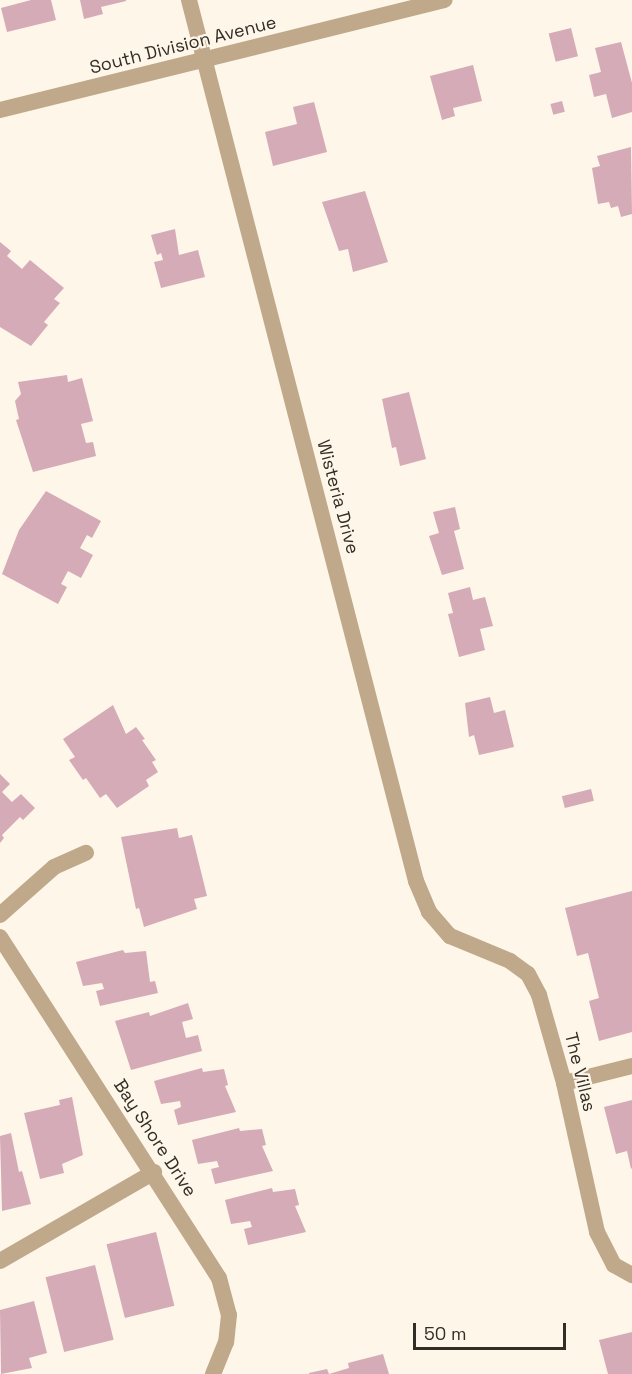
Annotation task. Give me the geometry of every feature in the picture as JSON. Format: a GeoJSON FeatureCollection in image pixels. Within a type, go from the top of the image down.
{"type":"FeatureCollection","features":[{"type":"Feature","properties":{"kind":"street","name":"Wisteria Drive"},"geometry":{"type":"LineString","coordinates":[[189,0],[416,881],[429,912],[450,936]]}},
{"type":"Feature","properties":{"kind":"street","name":"South Division Avenue"},"geometry":{"type":"LineString","coordinates":[[0,110],[445,0]]}},
{"type":"Feature","properties":{"kind":"street"},"geometry":{"type":"LineString","coordinates":[[0,915],[54,867],[86,853]]}},
{"type":"Feature","properties":{"kind":"street","name":"The Villas"},"geometry":{"type":"LineString","coordinates":[[450,936],[510,961],[528,974],[539,995],[564,1083],[597,1232],[614,1265],[632,1275]]}},
{"type":"Feature","properties":{"kind":"street","name":"Bay Shore Drive"},"geometry":{"type":"LineString","coordinates":[[0,937],[209,1256],[225,1296],[229,1315],[226,1342],[213,1374]]}},
{"type":"Feature","properties":{"kind":"street"},"geometry":{"type":"LineString","coordinates":[[564,1083],[632,1066]]}},
{"type":"Feature","properties":{"kind":"street"},"geometry":{"type":"LineString","coordinates":[[0,1262],[154,1172]]}},
{"type":"Feature","properties":{"kind":"building"},"geometry":{"type":"Polygon","coordinates":[[[31,0],[51,0],[56,20],[7,32],[1,8],[31,0]]]}},
{"type":"Feature","properties":{"kind":"building"},"geometry":{"type":"Polygon","coordinates":[[[80,0],[126,1],[101,7],[103,14],[84,19],[80,0]]]}},
{"type":"Feature","properties":{"kind":"building"},"geometry":{"type":"Polygon","coordinates":[[[571,28],[578,56],[556,62],[549,34],[571,28]]]}},
{"type":"Feature","properties":{"kind":"building"},"geometry":{"type":"Polygon","coordinates":[[[621,42],[632,83],[632,112],[612,118],[606,94],[594,97],[589,75],[601,72],[595,48],[621,42]]]}},
{"type":"Feature","properties":{"kind":"building"},"geometry":{"type":"Polygon","coordinates":[[[473,65],[482,101],[453,108],[455,116],[442,120],[430,76],[473,65]]]}},
{"type":"Feature","properties":{"kind":"building"},"geometry":{"type":"Polygon","coordinates":[[[562,101],[565,112],[553,115],[550,104],[562,101]]]}},
{"type":"Feature","properties":{"kind":"building"},"geometry":{"type":"Polygon","coordinates":[[[314,102],[327,152],[273,166],[265,132],[297,124],[293,107],[314,102]]]}},
{"type":"Feature","properties":{"kind":"building"},"geometry":{"type":"Polygon","coordinates":[[[631,147],[632,214],[621,217],[618,206],[611,208],[609,202],[598,204],[592,168],[600,166],[597,156],[631,147]]]}},
{"type":"Feature","properties":{"kind":"building"},"geometry":{"type":"Polygon","coordinates":[[[365,191],[388,262],[353,272],[348,249],[339,251],[322,202],[365,191]]]}},
{"type":"Feature","properties":{"kind":"building"},"geometry":{"type":"Polygon","coordinates":[[[175,229],[179,255],[198,250],[205,277],[161,288],[154,262],[163,260],[161,253],[157,255],[151,235],[175,229]]]}},
{"type":"Feature","properties":{"kind":"building"},"geometry":{"type":"Polygon","coordinates":[[[0,242],[11,251],[7,256],[22,269],[30,260],[64,288],[54,299],[60,303],[44,322],[48,325],[31,346],[0,327],[0,242]]]}},
{"type":"Feature","properties":{"kind":"building"},"geometry":{"type":"Polygon","coordinates":[[[67,375],[68,382],[82,378],[93,421],[81,424],[86,443],[93,442],[96,456],[33,472],[16,420],[19,419],[15,401],[21,394],[18,382],[67,375]]]}},
{"type":"Feature","properties":{"kind":"building"},"geometry":{"type":"Polygon","coordinates":[[[409,392],[426,459],[400,466],[396,447],[392,448],[382,399],[409,392]]]}},
{"type":"Feature","properties":{"kind":"building"},"geometry":{"type":"Polygon","coordinates":[[[46,491],[101,521],[92,538],[87,535],[80,548],[93,555],[81,578],[68,571],[61,584],[67,587],[58,604],[2,574],[19,530],[46,491]]]}},
{"type":"Feature","properties":{"kind":"building"},"geometry":{"type":"Polygon","coordinates":[[[455,507],[460,529],[454,531],[464,569],[442,575],[429,536],[439,533],[433,512],[455,507]]]}},
{"type":"Feature","properties":{"kind":"building"},"geometry":{"type":"Polygon","coordinates":[[[470,587],[473,600],[485,597],[493,626],[480,629],[485,650],[459,657],[448,614],[453,613],[448,593],[470,587]]]}},
{"type":"Feature","properties":{"kind":"building"},"geometry":{"type":"Polygon","coordinates":[[[490,697],[494,713],[505,710],[514,747],[479,755],[474,735],[469,737],[465,703],[490,697]]]}},
{"type":"Feature","properties":{"kind":"building"},"geometry":{"type":"Polygon","coordinates":[[[113,705],[126,734],[136,727],[145,739],[142,740],[156,760],[152,762],[158,772],[146,780],[149,786],[117,808],[106,794],[100,798],[86,778],[83,780],[69,760],[75,757],[63,739],[113,705]]]}},
{"type":"Feature","properties":{"kind":"building"},"geometry":{"type":"Polygon","coordinates":[[[0,774],[10,784],[2,792],[12,802],[21,794],[35,808],[23,820],[20,817],[2,835],[4,838],[0,843],[0,774]]]}},
{"type":"Feature","properties":{"kind":"building"},"geometry":{"type":"Polygon","coordinates":[[[591,789],[594,801],[565,808],[562,796],[591,789]]]}},
{"type":"Feature","properties":{"kind":"building"},"geometry":{"type":"Polygon","coordinates":[[[177,828],[179,838],[192,835],[207,896],[194,899],[197,909],[144,927],[139,908],[136,909],[121,837],[177,828]]]}},
{"type":"Feature","properties":{"kind":"building"},"geometry":{"type":"Polygon","coordinates":[[[632,891],[632,1032],[599,1041],[589,1001],[599,998],[588,953],[577,956],[565,908],[632,891]]]}},
{"type":"Feature","properties":{"kind":"building"},"geometry":{"type":"Polygon","coordinates":[[[123,950],[125,953],[146,951],[150,982],[155,981],[158,993],[100,1006],[96,991],[104,989],[102,983],[83,986],[76,962],[123,950]]]}},
{"type":"Feature","properties":{"kind":"building"},"geometry":{"type":"Polygon","coordinates":[[[188,1003],[193,1019],[182,1022],[186,1038],[198,1035],[202,1051],[131,1070],[115,1021],[149,1012],[150,1016],[188,1003]]]}},
{"type":"Feature","properties":{"kind":"building"},"geometry":{"type":"Polygon","coordinates":[[[202,1068],[203,1072],[224,1069],[228,1085],[225,1086],[236,1112],[178,1125],[174,1110],[181,1107],[180,1101],[161,1104],[154,1081],[202,1068]]]}},
{"type":"Feature","properties":{"kind":"building"},"geometry":{"type":"Polygon","coordinates":[[[72,1097],[83,1155],[62,1164],[64,1173],[40,1179],[24,1113],[60,1105],[59,1100],[72,1097]]]}},
{"type":"Feature","properties":{"kind":"building"},"geometry":{"type":"Polygon","coordinates":[[[632,1100],[631,1169],[627,1151],[616,1154],[604,1107],[632,1100]]]}},
{"type":"Feature","properties":{"kind":"building"},"geometry":{"type":"Polygon","coordinates":[[[239,1128],[240,1131],[262,1129],[266,1145],[262,1146],[273,1171],[215,1184],[211,1169],[219,1167],[217,1161],[198,1164],[192,1140],[239,1128]]]}},
{"type":"Feature","properties":{"kind":"building"},"geometry":{"type":"Polygon","coordinates":[[[11,1133],[19,1172],[22,1171],[31,1204],[2,1211],[0,1136],[11,1133]]]}},
{"type":"Feature","properties":{"kind":"building"},"geometry":{"type":"Polygon","coordinates":[[[272,1188],[273,1192],[295,1189],[299,1205],[295,1206],[306,1232],[248,1245],[244,1229],[252,1227],[250,1221],[231,1224],[225,1200],[272,1188]]]}},
{"type":"Feature","properties":{"kind":"building"},"geometry":{"type":"Polygon","coordinates":[[[156,1232],[174,1306],[125,1318],[107,1244],[156,1232]]]}},
{"type":"Feature","properties":{"kind":"building"},"geometry":{"type":"Polygon","coordinates":[[[95,1265],[114,1340],[64,1352],[46,1277],[95,1265]]]}},
{"type":"Feature","properties":{"kind":"building"},"geometry":{"type":"Polygon","coordinates":[[[34,1301],[47,1353],[29,1358],[32,1368],[1,1374],[0,1310],[34,1301]]]}},
{"type":"Feature","properties":{"kind":"building"},"geometry":{"type":"Polygon","coordinates":[[[632,1332],[632,1374],[608,1374],[599,1340],[632,1332]]]}},
{"type":"Feature","properties":{"kind":"building"},"geometry":{"type":"Polygon","coordinates":[[[383,1354],[389,1374],[329,1374],[349,1368],[348,1363],[383,1354]]]}},
{"type":"Feature","properties":{"kind":"building"},"geometry":{"type":"Polygon","coordinates":[[[327,1369],[329,1374],[309,1374],[309,1373],[327,1369]]]}}]}
